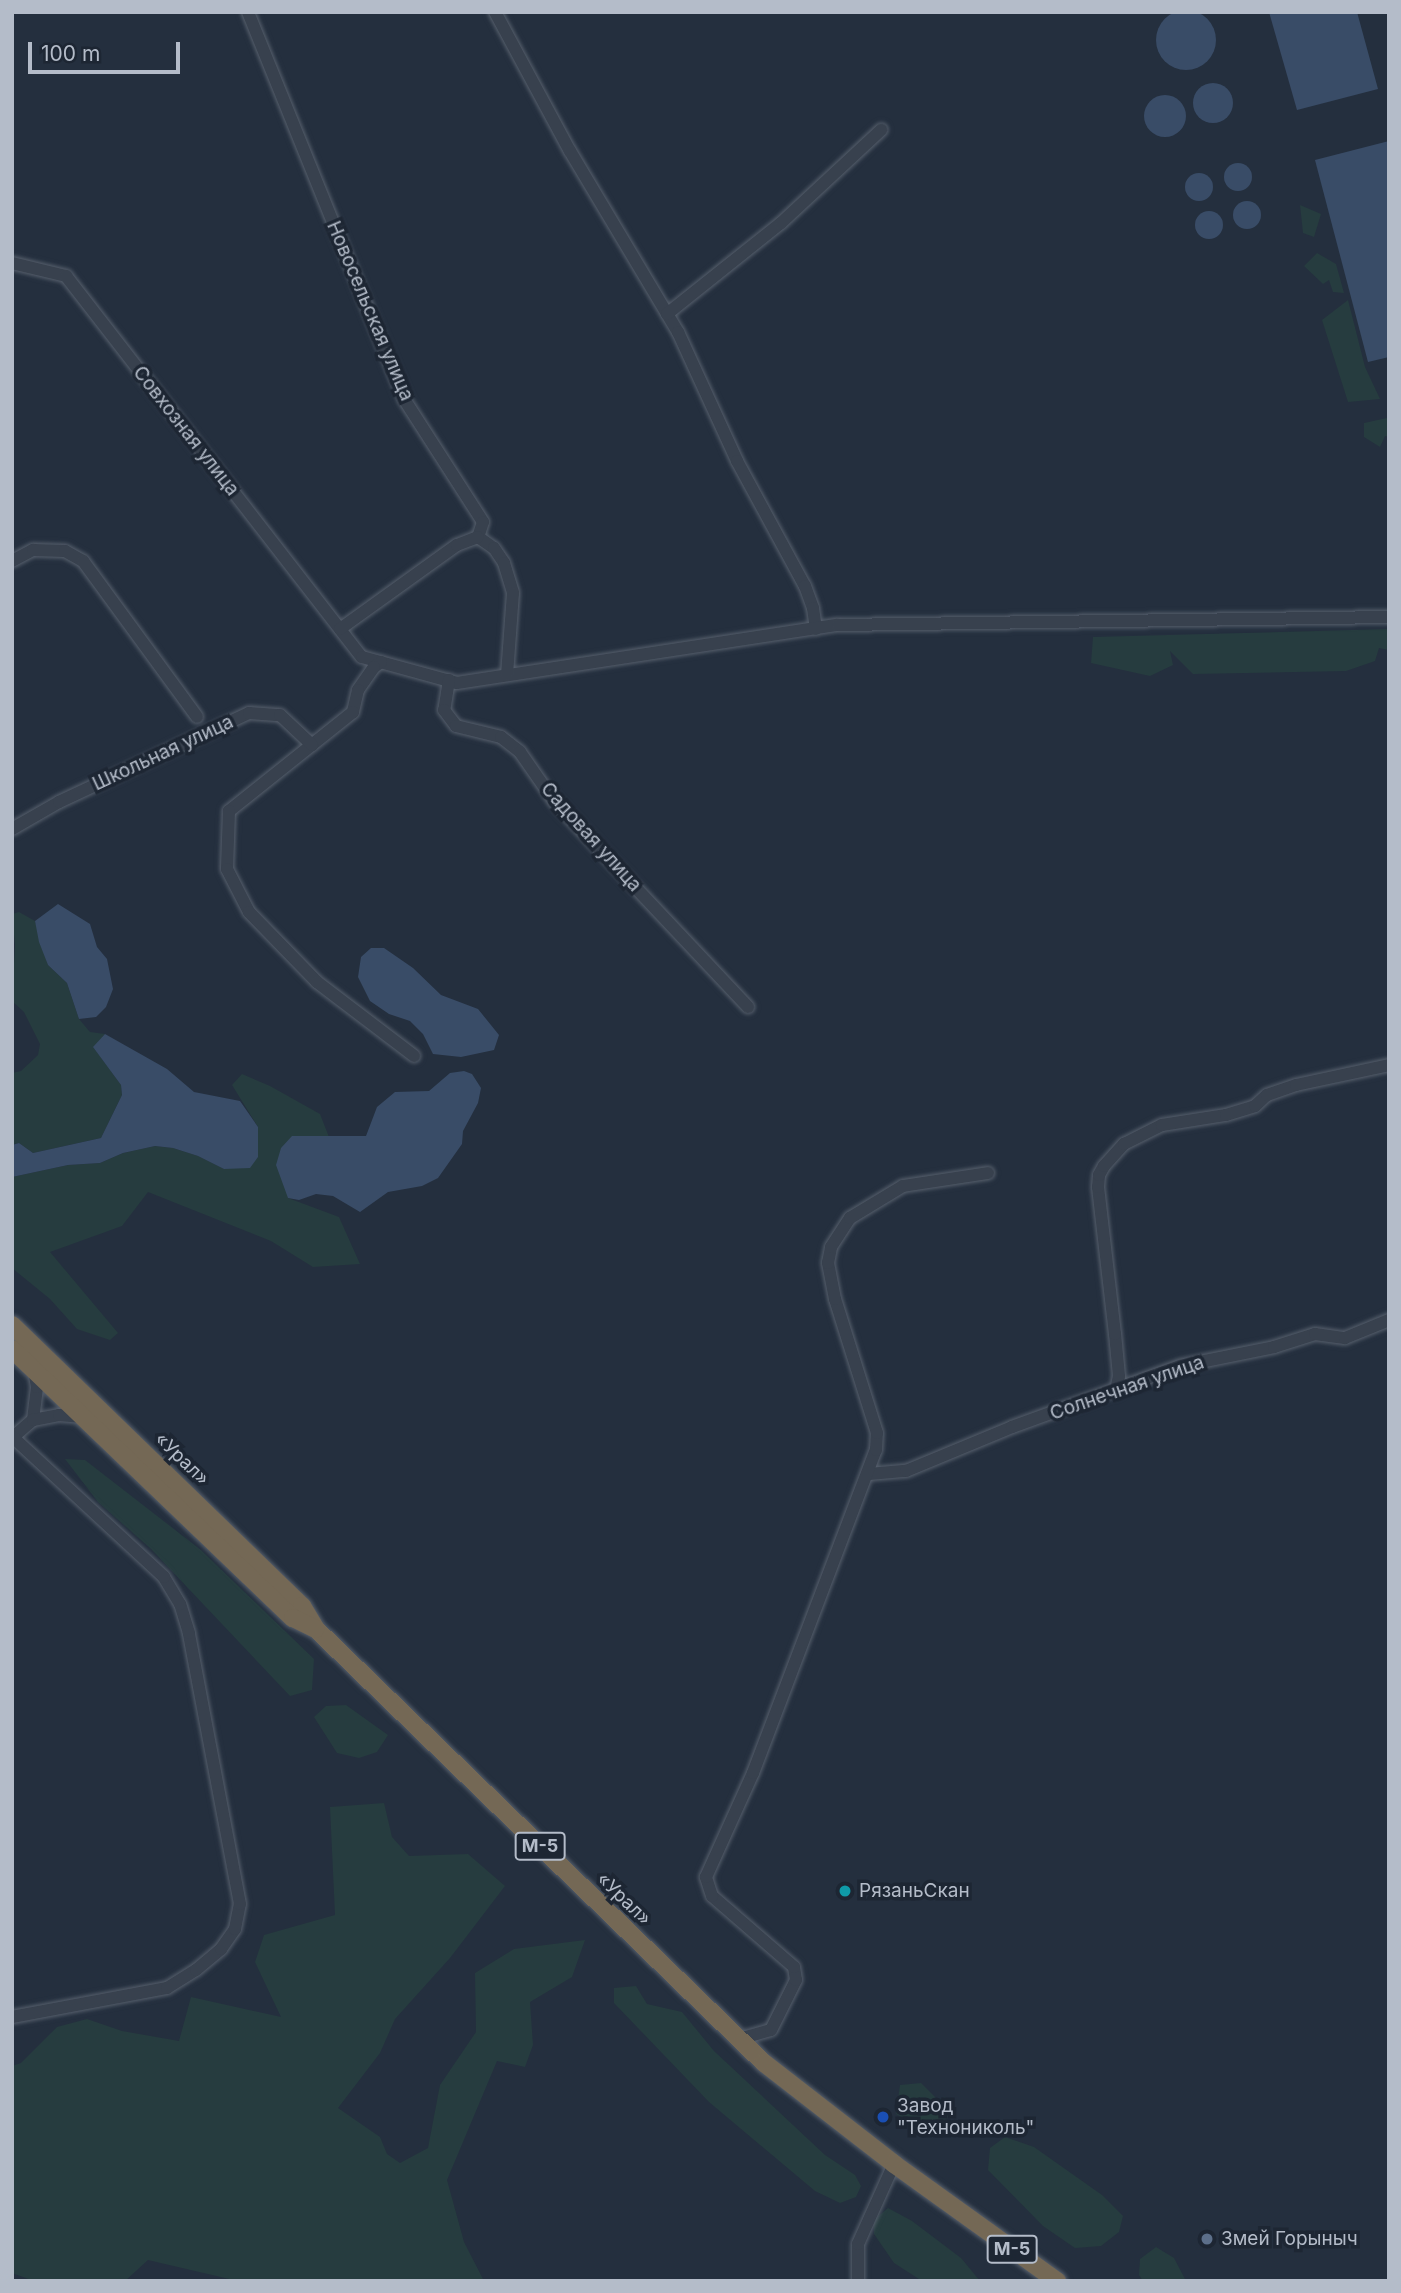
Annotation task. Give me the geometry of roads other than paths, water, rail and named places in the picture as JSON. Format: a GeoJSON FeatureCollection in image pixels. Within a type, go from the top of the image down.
{"type":"FeatureCollection","features":[{"type":"Feature","properties":{"kind":"highway","name":"«Урал»"},"geometry":{"type":"LineString","coordinates":[[12,1325],[302,1606],[316,1629],[765,2063],[918,2182],[1057,2281]]}},
{"type":"Feature","properties":{"kind":"highway","name":"«Урал»"},"geometry":{"type":"LineString","coordinates":[[12,1349],[293,1618],[316,1629]]}},
{"type":"Feature","properties":{"kind":"street","name":"Новосельская улица"},"geometry":{"type":"LineString","coordinates":[[248,12],[404,399],[482,522],[478,537]]}},
{"type":"Feature","properties":{"kind":"street"},"geometry":{"type":"LineString","coordinates":[[495,12],[570,151],[667,314],[737,461],[805,586],[816,629]]}},
{"type":"Feature","properties":{"kind":"street"},"geometry":{"type":"LineString","coordinates":[[667,314],[781,223],[880,131]]}},
{"type":"Feature","properties":{"kind":"street","name":"Совхозная улица"},"geometry":{"type":"LineString","coordinates":[[12,263],[66,276],[362,657],[449,681],[457,683],[838,625],[1389,617]]}},
{"type":"Feature","properties":{"kind":"street"},"geometry":{"type":"LineString","coordinates":[[340,629],[457,545],[478,537],[494,548],[503,563],[513,593],[507,675]]}},
{"type":"Feature","properties":{"kind":"street"},"geometry":{"type":"LineString","coordinates":[[12,561],[33,550],[65,551],[83,561],[197,717]]}},
{"type":"Feature","properties":{"kind":"street"},"geometry":{"type":"LineString","coordinates":[[381,662],[374,667],[358,690],[353,712],[229,811],[227,869],[249,912],[307,972],[414,1056]]}},
{"type":"Feature","properties":{"kind":"street","name":"Садовая улица"},"geometry":{"type":"LineString","coordinates":[[449,681],[444,710],[456,726],[501,737],[520,752],[554,801],[748,1007]]}},
{"type":"Feature","properties":{"kind":"street","name":"Школьная улица"},"geometry":{"type":"LineString","coordinates":[[12,829],[59,802],[248,713],[280,715],[312,745]]}},
{"type":"Feature","properties":{"kind":"street"},"geometry":{"type":"LineString","coordinates":[[1116,1391],[1119,1376],[1098,1187],[1099,1175],[1104,1166],[1124,1144],[1162,1125],[1226,1115],[1255,1106],[1266,1095],[1296,1085],[1389,1065]]}},
{"type":"Feature","properties":{"kind":"street"},"geometry":{"type":"LineString","coordinates":[[739,2039],[771,2030],[796,1979],[794,1967],[712,1896],[706,1877],[736,1816],[812,1611],[869,1474],[877,1433],[835,1299],[828,1264],[831,1247],[850,1218],[903,1186],[988,1173]]}},
{"type":"Feature","properties":{"kind":"street","name":"Солнечная улица"},"geometry":{"type":"LineString","coordinates":[[869,1474],[906,1471],[1012,1427],[1180,1366],[1274,1347],[1315,1334],[1345,1338],[1389,1320]]}},
{"type":"Feature","properties":{"kind":"street"},"geometry":{"type":"LineString","coordinates":[[33,1420],[37,1387],[34,1370]]}},
{"type":"Feature","properties":{"kind":"street"},"geometry":{"type":"LineString","coordinates":[[12,2017],[167,1988],[196,1970],[221,1949],[235,1929],[240,1904],[189,1633],[180,1604],[164,1577],[13,1438],[33,1420],[59,1415],[83,1417]]}},
{"type":"Feature","properties":{"kind":"street"},"geometry":{"type":"LineString","coordinates":[[858,2281],[858,2244],[894,2164]]}},
{"type":"Feature","properties":{"kind":"water"},"geometry":{"type":"Polygon","coordinates":[[[1180,10],[1192,10],[1211,23],[1216,40],[1214,52],[1203,65],[1192,70],[1180,70],[1161,57],[1156,46],[1156,34],[1169,15],[1180,10]]]}},
{"type":"Feature","properties":{"kind":"water"},"geometry":{"type":"Polygon","coordinates":[[[1269,12],[1357,12],[1378,89],[1297,110],[1269,12]]]}},
{"type":"Feature","properties":{"kind":"water"},"geometry":{"type":"Polygon","coordinates":[[[1213,83],[1221,84],[1227,89],[1232,95],[1232,111],[1227,117],[1221,122],[1213,123],[1205,122],[1199,117],[1194,111],[1193,103],[1194,95],[1199,89],[1205,84],[1213,83]]]}},
{"type":"Feature","properties":{"kind":"water"},"geometry":{"type":"Polygon","coordinates":[[[1165,95],[1179,102],[1186,116],[1179,130],[1165,137],[1151,130],[1144,116],[1151,102],[1165,95]]]}},
{"type":"Feature","properties":{"kind":"water"},"geometry":{"type":"Polygon","coordinates":[[[1389,141],[1389,357],[1368,362],[1315,160],[1389,141]]]}},
{"type":"Feature","properties":{"kind":"water"},"geometry":{"type":"Polygon","coordinates":[[[1238,163],[1248,167],[1252,177],[1248,187],[1238,191],[1228,187],[1224,177],[1228,167],[1238,163]]]}},
{"type":"Feature","properties":{"kind":"water"},"geometry":{"type":"Polygon","coordinates":[[[1199,173],[1209,177],[1213,187],[1209,197],[1199,201],[1189,197],[1185,187],[1189,177],[1199,173]]]}},
{"type":"Feature","properties":{"kind":"water"},"geometry":{"type":"Polygon","coordinates":[[[1247,201],[1257,205],[1261,215],[1257,225],[1247,229],[1237,225],[1233,215],[1237,205],[1247,201]]]}},
{"type":"Feature","properties":{"kind":"water"},"geometry":{"type":"Polygon","coordinates":[[[1209,211],[1219,215],[1223,225],[1219,235],[1209,239],[1199,235],[1195,225],[1199,215],[1209,211]]]}},
{"type":"Feature","properties":{"kind":"water"},"geometry":{"type":"Polygon","coordinates":[[[58,904],[90,924],[97,947],[107,959],[113,989],[106,1007],[96,1017],[79,1019],[67,983],[48,965],[39,942],[35,921],[58,904]]]}},
{"type":"Feature","properties":{"kind":"water"},"geometry":{"type":"Polygon","coordinates":[[[371,948],[384,948],[413,968],[441,995],[478,1009],[499,1035],[494,1050],[461,1057],[433,1054],[423,1034],[410,1021],[389,1014],[370,1001],[358,977],[361,957],[371,948]]]}},
{"type":"Feature","properties":{"kind":"water"},"geometry":{"type":"Polygon","coordinates":[[[105,1034],[167,1069],[194,1092],[240,1101],[258,1127],[258,1157],[250,1168],[224,1169],[198,1156],[173,1148],[155,1146],[123,1153],[100,1163],[68,1165],[12,1177],[12,1145],[19,1143],[33,1153],[101,1138],[122,1095],[121,1085],[93,1047],[105,1034]]]}},
{"type":"Feature","properties":{"kind":"water"},"geometry":{"type":"Polygon","coordinates":[[[464,1071],[472,1074],[481,1088],[478,1103],[463,1131],[462,1144],[438,1178],[422,1186],[388,1192],[360,1212],[333,1196],[316,1194],[299,1200],[288,1198],[276,1165],[281,1148],[292,1136],[366,1136],[377,1107],[395,1092],[429,1091],[450,1073],[464,1071]]]}},
{"type":"Feature","properties":{"kind":"place","name":"РязаньСкан"},"geometry":{"type":"Point","coordinates":[845,1891]}},
{"type":"Feature","properties":{"kind":"place","name":"Завод \"Технониколь\""},"geometry":{"type":"Point","coordinates":[883,2117]}},
{"type":"Feature","properties":{"kind":"place","name":"Змей Горыныч"},"geometry":{"type":"Point","coordinates":[1207,2239]}}]}
